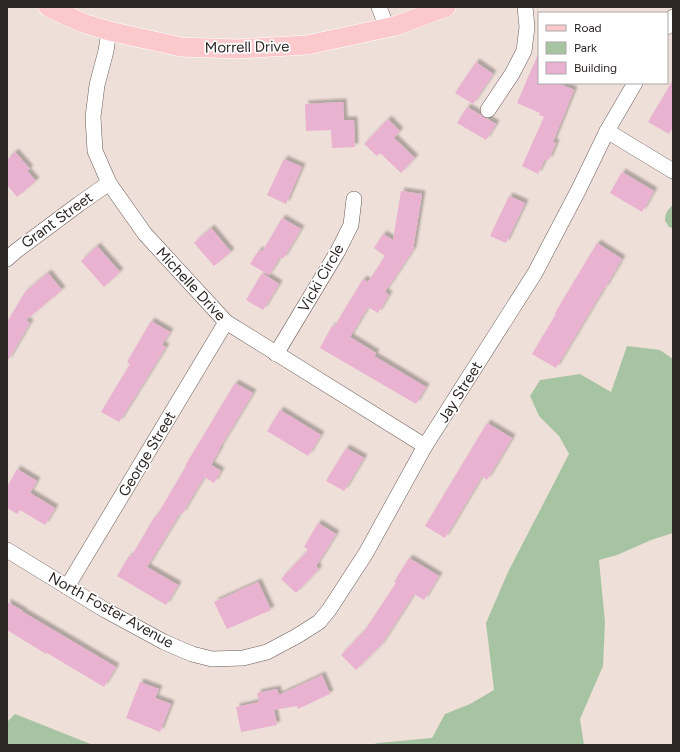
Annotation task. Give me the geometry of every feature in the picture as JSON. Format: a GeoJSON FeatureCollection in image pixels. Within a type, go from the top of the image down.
{"type":"FeatureCollection","features":[{"type":"Feature","properties":{"kind":"main road","name":"Morrell Drive"},"geometry":{"type":"LineString","coordinates":[[48,7],[83,23],[109,31],[182,47],[236,49],[307,45],[395,26],[446,7]]}},
{"type":"Feature","properties":{"kind":"street"},"geometry":{"type":"LineString","coordinates":[[379,7],[387,28]]}},
{"type":"Feature","properties":{"kind":"street"},"geometry":{"type":"LineString","coordinates":[[488,110],[512,74],[524,51],[527,27],[525,7]]}},
{"type":"Feature","properties":{"kind":"street","name":"Michelle Drive"},"geometry":{"type":"LineString","coordinates":[[109,31],[106,50],[97,84],[93,117],[95,151],[109,183],[145,234],[226,322],[425,446]]}},
{"type":"Feature","properties":{"kind":"street","name":"Jay Street"},"geometry":{"type":"LineString","coordinates":[[243,658],[267,652],[297,636],[318,622],[329,610],[366,554],[425,446],[535,273],[579,189],[607,131],[633,84]]}},
{"type":"Feature","properties":{"kind":"street"},"geometry":{"type":"LineString","coordinates":[[607,131],[673,171]]}},
{"type":"Feature","properties":{"kind":"street","name":"Grant Street"},"geometry":{"type":"LineString","coordinates":[[7,259],[109,183]]}},
{"type":"Feature","properties":{"kind":"street","name":"Vicki Circle"},"geometry":{"type":"LineString","coordinates":[[276,354],[338,251],[351,225],[354,199]]}},
{"type":"Feature","properties":{"kind":"street","name":"George Street"},"geometry":{"type":"LineString","coordinates":[[67,587],[226,322]]}},
{"type":"Feature","properties":{"kind":"street","name":"North Foster Avenue"},"geometry":{"type":"LineString","coordinates":[[7,550],[105,610],[164,642],[192,654],[212,659],[243,658]]}},
{"type":"Feature","properties":{"kind":"green space"},"geometry":{"type":"Polygon","coordinates":[[[673,205],[673,228],[669,227],[665,221],[665,216],[673,205]]]}},
{"type":"Feature","properties":{"kind":"green space"},"geometry":{"type":"Polygon","coordinates":[[[627,346],[660,350],[673,359],[673,533],[651,540],[617,555],[599,560],[605,622],[603,666],[580,719],[584,745],[370,745],[432,738],[445,714],[470,704],[494,690],[486,623],[508,572],[569,454],[559,436],[539,416],[530,396],[540,380],[580,374],[611,392],[627,346]]]}},
{"type":"Feature","properties":{"kind":"green space"},"geometry":{"type":"Polygon","coordinates":[[[15,714],[93,745],[7,745],[7,722],[15,714]]]}},
{"type":"Feature","properties":{"kind":"building"},"geometry":{"type":"Polygon","coordinates":[[[538,54],[538,84],[560,84],[574,90],[553,142],[556,143],[549,160],[545,159],[538,174],[522,166],[544,117],[539,115],[540,113],[517,103],[538,54]]]}},
{"type":"Feature","properties":{"kind":"building"},"geometry":{"type":"Polygon","coordinates":[[[476,62],[493,74],[473,104],[455,93],[476,62]]]}},
{"type":"Feature","properties":{"kind":"building"},"geometry":{"type":"Polygon","coordinates":[[[673,80],[673,127],[669,134],[648,122],[673,80]]]}},
{"type":"Feature","properties":{"kind":"building"},"geometry":{"type":"Polygon","coordinates":[[[343,102],[344,120],[354,120],[355,147],[332,148],[331,130],[306,131],[305,104],[343,102]]]}},
{"type":"Feature","properties":{"kind":"building"},"geometry":{"type":"Polygon","coordinates":[[[467,107],[496,124],[486,140],[457,123],[467,107]]]}},
{"type":"Feature","properties":{"kind":"building"},"geometry":{"type":"Polygon","coordinates":[[[388,119],[400,131],[394,138],[415,158],[401,173],[380,153],[377,156],[364,144],[388,119]]]}},
{"type":"Feature","properties":{"kind":"building"},"geometry":{"type":"Polygon","coordinates":[[[15,152],[30,169],[27,171],[36,181],[17,197],[7,185],[7,160],[15,152]]]}},
{"type":"Feature","properties":{"kind":"building"},"geometry":{"type":"Polygon","coordinates":[[[284,159],[302,167],[286,204],[267,195],[284,159]]]}},
{"type":"Feature","properties":{"kind":"building"},"geometry":{"type":"Polygon","coordinates":[[[622,172],[654,191],[642,212],[610,193],[622,172]]]}},
{"type":"Feature","properties":{"kind":"building"},"geometry":{"type":"Polygon","coordinates":[[[401,191],[422,194],[413,250],[385,292],[389,295],[378,313],[368,307],[350,337],[376,353],[374,356],[426,387],[416,404],[320,348],[332,326],[334,327],[363,279],[368,282],[385,256],[374,248],[383,234],[393,240],[401,191]]]}},
{"type":"Feature","properties":{"kind":"building"},"geometry":{"type":"Polygon","coordinates":[[[509,196],[525,203],[506,243],[490,236],[509,196]]]}},
{"type":"Feature","properties":{"kind":"building"},"geometry":{"type":"Polygon","coordinates":[[[282,218],[301,229],[283,259],[280,257],[269,275],[250,264],[259,250],[262,252],[282,218]]]}},
{"type":"Feature","properties":{"kind":"building"},"geometry":{"type":"Polygon","coordinates":[[[211,228],[231,252],[214,266],[194,243],[211,228]]]}},
{"type":"Feature","properties":{"kind":"building"},"geometry":{"type":"Polygon","coordinates":[[[597,243],[622,259],[556,368],[532,354],[597,243]]]}},
{"type":"Feature","properties":{"kind":"building"},"geometry":{"type":"Polygon","coordinates":[[[97,246],[120,272],[104,287],[81,261],[97,246]]]}},
{"type":"Feature","properties":{"kind":"building"},"geometry":{"type":"Polygon","coordinates":[[[48,273],[62,290],[26,320],[30,323],[7,362],[7,322],[25,292],[48,273]]]}},
{"type":"Feature","properties":{"kind":"building"},"geometry":{"type":"Polygon","coordinates":[[[262,273],[279,284],[263,310],[246,300],[262,273]]]}},
{"type":"Feature","properties":{"kind":"building"},"geometry":{"type":"Polygon","coordinates":[[[151,321],[170,332],[162,345],[166,347],[119,422],[101,412],[130,364],[127,362],[151,321]]]}},
{"type":"Feature","properties":{"kind":"building"},"geometry":{"type":"Polygon","coordinates":[[[235,383],[253,393],[211,465],[221,471],[214,483],[204,477],[182,514],[180,513],[147,567],[178,585],[166,605],[117,576],[129,556],[131,557],[155,516],[156,517],[235,383]]]}},
{"type":"Feature","properties":{"kind":"building"},"geometry":{"type":"Polygon","coordinates":[[[280,410],[321,435],[308,456],[267,431],[280,410]]]}},
{"type":"Feature","properties":{"kind":"building"},"geometry":{"type":"Polygon","coordinates":[[[487,423],[512,438],[487,480],[482,476],[445,538],[425,526],[487,423]]]}},
{"type":"Feature","properties":{"kind":"building"},"geometry":{"type":"Polygon","coordinates":[[[346,448],[364,458],[344,491],[326,481],[346,448]]]}},
{"type":"Feature","properties":{"kind":"building"},"geometry":{"type":"Polygon","coordinates":[[[17,469],[37,481],[30,493],[55,508],[45,525],[20,510],[17,514],[7,508],[7,487],[17,469]]]}},
{"type":"Feature","properties":{"kind":"building"},"geometry":{"type":"Polygon","coordinates":[[[318,523],[336,534],[316,566],[319,569],[296,593],[281,579],[308,550],[304,547],[318,523]]]}},
{"type":"Feature","properties":{"kind":"building"},"geometry":{"type":"Polygon","coordinates":[[[409,558],[439,576],[424,600],[414,594],[381,645],[356,670],[341,655],[365,630],[396,583],[394,582],[409,558]]]}},
{"type":"Feature","properties":{"kind":"building"},"geometry":{"type":"Polygon","coordinates":[[[258,582],[271,610],[227,629],[214,602],[258,582]]]}},
{"type":"Feature","properties":{"kind":"building"},"geometry":{"type":"Polygon","coordinates":[[[7,602],[116,667],[104,687],[7,630],[7,602]]]}},
{"type":"Feature","properties":{"kind":"building"},"geometry":{"type":"Polygon","coordinates":[[[322,675],[330,694],[298,709],[297,706],[274,710],[277,725],[241,732],[236,707],[259,702],[257,693],[277,689],[279,695],[322,675]]]}},
{"type":"Feature","properties":{"kind":"building"},"geometry":{"type":"Polygon","coordinates":[[[140,682],[159,689],[155,698],[171,704],[160,732],[126,718],[140,682]]]}}]}
